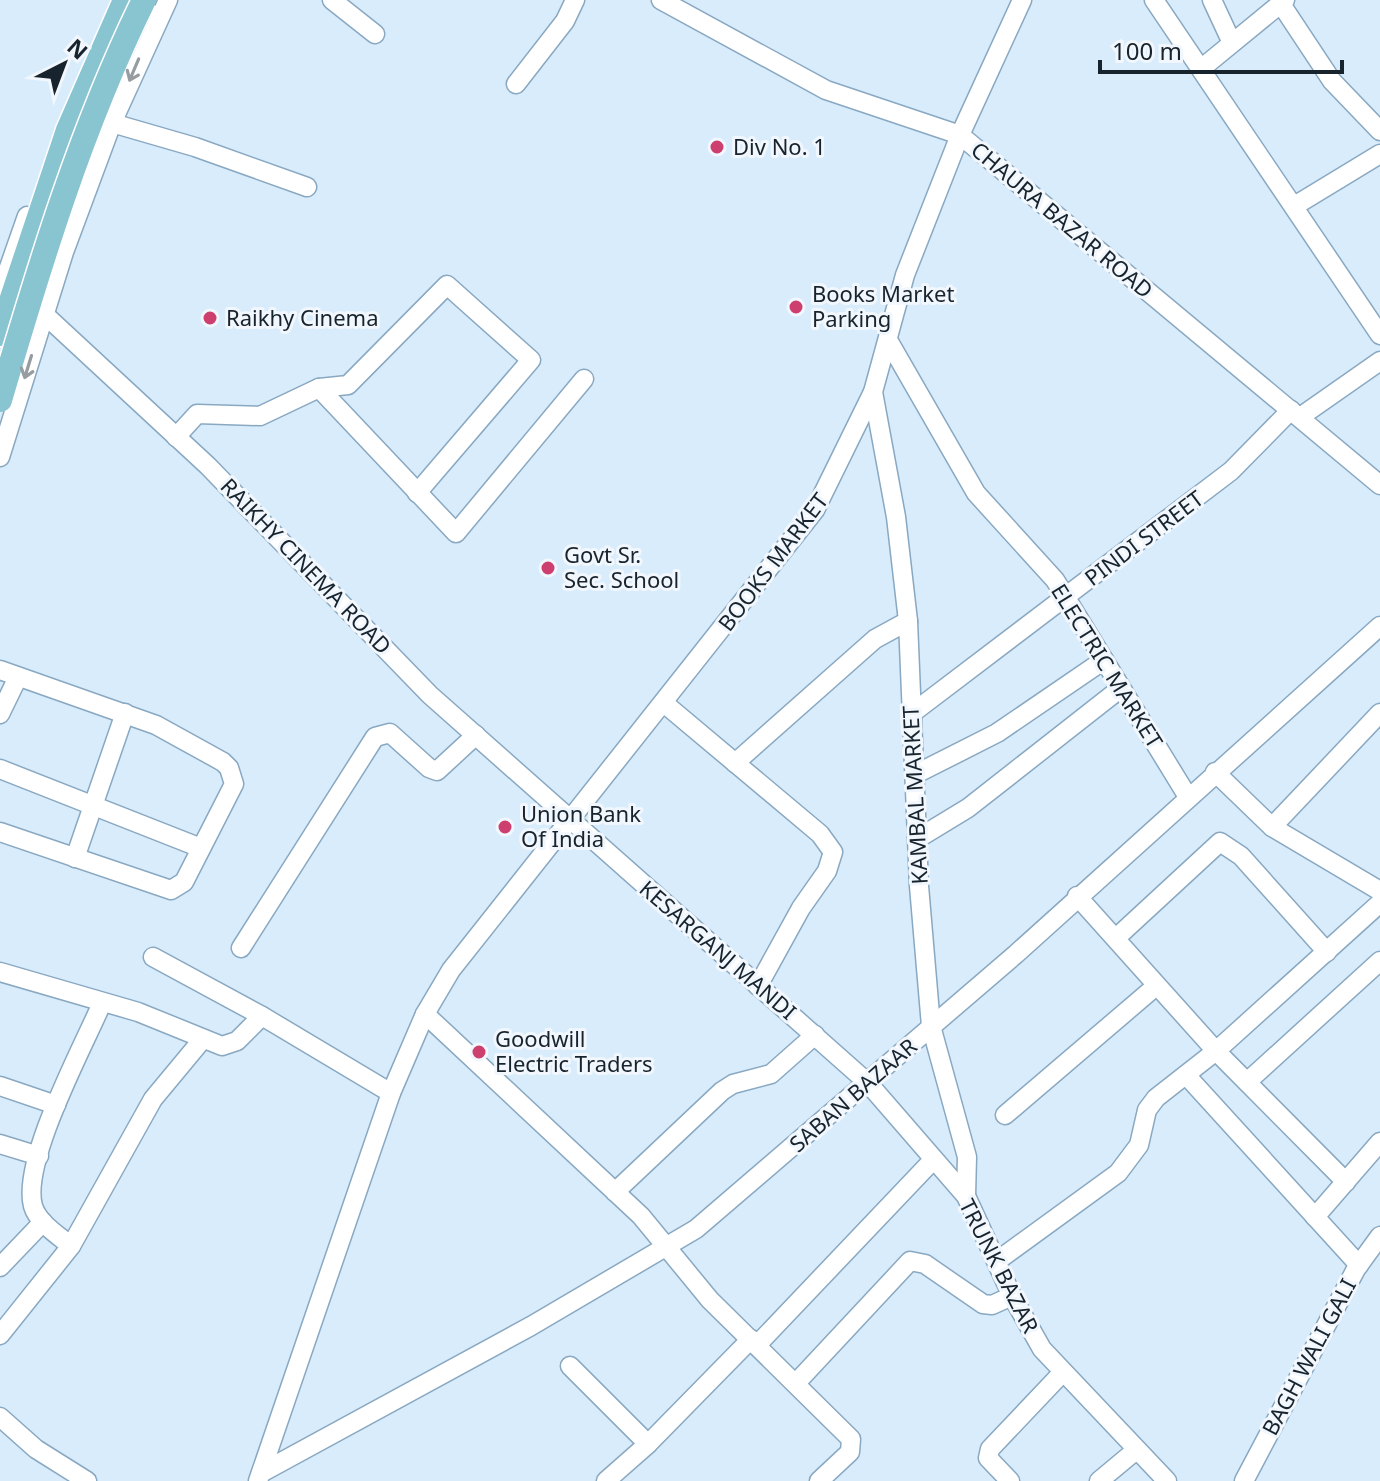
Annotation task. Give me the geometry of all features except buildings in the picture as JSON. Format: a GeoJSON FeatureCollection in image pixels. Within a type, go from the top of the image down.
{"type":"FeatureCollection","features":[{"type":"Feature","properties":{"kind":"main road"},"geometry":{"type":"LineString","coordinates":[[0,334],[68,130],[125,0]]}},
{"type":"Feature","properties":{"kind":"main road"},"geometry":{"type":"LineString","coordinates":[[0,400],[61,199],[102,92],[150,10]]}},
{"type":"Feature","properties":{"kind":"street"},"geometry":{"type":"LineString","coordinates":[[0,293],[61,123],[115,0]]}},
{"type":"Feature","properties":{"kind":"street"},"geometry":{"type":"LineString","coordinates":[[134,0],[150,10]]}},
{"type":"Feature","properties":{"kind":"street"},"geometry":{"type":"LineString","coordinates":[[0,457],[44,314],[150,10],[168,0]]}},
{"type":"Feature","properties":{"kind":"street"},"geometry":{"type":"LineString","coordinates":[[332,0],[375,34]]}},
{"type":"Feature","properties":{"kind":"street"},"geometry":{"type":"LineString","coordinates":[[516,84],[565,21],[575,0]]}},
{"type":"Feature","properties":{"kind":"street","name":"CHAURA BAZAR ROAD"},"geometry":{"type":"LineString","coordinates":[[661,0],[826,90],[960,135],[1380,485]]}},
{"type":"Feature","properties":{"kind":"street","name":"BOOKS MARKET"},"geometry":{"type":"LineString","coordinates":[[260,1477],[391,1093],[425,1014],[451,970],[569,817],[665,704],[815,510],[873,392],[905,275],[960,135],[1022,0]]}},
{"type":"Feature","properties":{"kind":"street"},"geometry":{"type":"LineString","coordinates":[[1154,0],[1296,205],[1380,335]]}},
{"type":"Feature","properties":{"kind":"street"},"geometry":{"type":"LineString","coordinates":[[1212,0],[1232,43]]}},
{"type":"Feature","properties":{"kind":"street"},"geometry":{"type":"LineString","coordinates":[[1202,68],[1283,2],[1332,81],[1380,131]]}},
{"type":"Feature","properties":{"kind":"street"},"geometry":{"type":"LineString","coordinates":[[112,123],[195,147],[307,187]]}},
{"type":"Feature","properties":{"kind":"street"},"geometry":{"type":"LineString","coordinates":[[1296,205],[1380,154]]}},
{"type":"Feature","properties":{"kind":"street"},"geometry":{"type":"LineString","coordinates":[[176,437],[197,414],[260,416],[319,388],[348,385],[447,285],[531,360],[417,493]]}},
{"type":"Feature","properties":{"kind":"street","name":"RAIKHY CINEMA ROAD"},"geometry":{"type":"LineString","coordinates":[[44,314],[252,509],[430,695],[569,817]]}},
{"type":"Feature","properties":{"kind":"street","name":"ELECTRIC MARKET"},"geometry":{"type":"LineString","coordinates":[[888,340],[981,500],[1066,597],[1188,797]]}},
{"type":"Feature","properties":{"kind":"street","name":"PINDI STREET"},"geometry":{"type":"LineString","coordinates":[[911,714],[1231,471],[1295,413],[1380,361]]}},
{"type":"Feature","properties":{"kind":"street"},"geometry":{"type":"LineString","coordinates":[[319,388],[456,533],[584,379]]}},
{"type":"Feature","properties":{"kind":"street","name":"KAMBAL MARKET"},"geometry":{"type":"LineString","coordinates":[[873,392],[896,517],[908,621],[917,839],[931,1026],[967,1157],[966,1196]]}},
{"type":"Feature","properties":{"kind":"street"},"geometry":{"type":"LineString","coordinates":[[735,763],[875,639],[908,621]]}},
{"type":"Feature","properties":{"kind":"street","name":"SABAN BAZAAR"},"geometry":{"type":"LineString","coordinates":[[260,1477],[531,1326],[706,1221],[868,1083],[1380,626]]}},
{"type":"Feature","properties":{"kind":"street"},"geometry":{"type":"LineString","coordinates":[[914,775],[997,733],[1104,660]]}},
{"type":"Feature","properties":{"kind":"street"},"geometry":{"type":"LineString","coordinates":[[0,670],[125,713],[213,754],[229,768],[234,784],[184,882],[171,890],[0,832]]}},
{"type":"Feature","properties":{"kind":"street"},"geometry":{"type":"LineString","coordinates":[[0,714],[18,677]]}},
{"type":"Feature","properties":{"kind":"street"},"geometry":{"type":"LineString","coordinates":[[917,839],[968,808],[1121,688]]}},
{"type":"Feature","properties":{"kind":"street"},"geometry":{"type":"LineString","coordinates":[[665,704],[820,834],[833,852],[827,871],[801,908],[758,986]]}},
{"type":"Feature","properties":{"kind":"street"},"geometry":{"type":"LineString","coordinates":[[75,858],[125,713]]}},
{"type":"Feature","properties":{"kind":"street"},"geometry":{"type":"LineString","coordinates":[[1272,827],[1380,713]]}},
{"type":"Feature","properties":{"kind":"street"},"geometry":{"type":"LineString","coordinates":[[241,948],[375,737],[390,733],[429,768],[437,771],[476,735]]}},
{"type":"Feature","properties":{"kind":"street"},"geometry":{"type":"LineString","coordinates":[[0,769],[201,848]]}},
{"type":"Feature","properties":{"kind":"street"},"geometry":{"type":"LineString","coordinates":[[1215,772],[1272,827],[1380,891]]}},
{"type":"Feature","properties":{"kind":"street","name":"KESARGANJ MANDI"},"geometry":{"type":"LineString","coordinates":[[569,817],[832,1050]]}},
{"type":"Feature","properties":{"kind":"street"},"geometry":{"type":"LineString","coordinates":[[1116,938],[1220,842],[1241,856],[1327,952]]}},
{"type":"Feature","properties":{"kind":"street"},"geometry":{"type":"LineString","coordinates":[[1077,896],[1216,1051],[1346,1182]]}},
{"type":"Feature","properties":{"kind":"street"},"geometry":{"type":"LineString","coordinates":[[997,1261],[1118,1173],[1139,1145],[1151,1103],[1216,1051],[1380,903]]}},
{"type":"Feature","properties":{"kind":"street"},"geometry":{"type":"LineString","coordinates":[[153,957],[262,1016],[391,1093]]}},
{"type":"Feature","properties":{"kind":"street"},"geometry":{"type":"LineString","coordinates":[[1247,1082],[1380,961]]}},
{"type":"Feature","properties":{"kind":"street"},"geometry":{"type":"LineString","coordinates":[[0,972],[138,1012],[222,1046],[230,1044],[262,1016]]}},
{"type":"Feature","properties":{"kind":"street"},"geometry":{"type":"LineString","coordinates":[[1005,1115],[1156,986]]}},
{"type":"Feature","properties":{"kind":"street"},"geometry":{"type":"LineString","coordinates":[[71,1246],[43,1222],[33,1207],[31,1192],[56,1105],[102,1003]]}},
{"type":"Feature","properties":{"kind":"street"},"geometry":{"type":"LineString","coordinates":[[425,1014],[615,1192],[668,1246],[700,1289],[797,1382],[853,1444],[850,1452],[819,1481]]}},
{"type":"Feature","properties":{"kind":"street"},"geometry":{"type":"LineString","coordinates":[[615,1192],[722,1091],[733,1084],[771,1074],[815,1035]]}},
{"type":"Feature","properties":{"kind":"street"},"geometry":{"type":"LineString","coordinates":[[0,1335],[71,1246],[153,1099],[202,1040]]}},
{"type":"Feature","properties":{"kind":"street","name":"TRUNK BAZAR"},"geometry":{"type":"LineString","coordinates":[[832,1050],[868,1083],[966,1196],[1012,1296],[1042,1349],[1135,1451],[1167,1481]]}},
{"type":"Feature","properties":{"kind":"street"},"geometry":{"type":"LineString","coordinates":[[1186,1075],[1359,1265]]}},
{"type":"Feature","properties":{"kind":"street"},"geometry":{"type":"LineString","coordinates":[[0,1086],[56,1105]]}},
{"type":"Feature","properties":{"kind":"street"},"geometry":{"type":"LineString","coordinates":[[1315,1217],[1380,1142]]}},
{"type":"Feature","properties":{"kind":"street"},"geometry":{"type":"LineString","coordinates":[[0,1144],[39,1156]]}},
{"type":"Feature","properties":{"kind":"street"},"geometry":{"type":"LineString","coordinates":[[606,1481],[754,1342],[933,1160]]}},
{"type":"Feature","properties":{"kind":"street"},"geometry":{"type":"LineString","coordinates":[[0,1267],[43,1222]]}},
{"type":"Feature","properties":{"kind":"street","name":"BAGH WALI GALI"},"geometry":{"type":"LineString","coordinates":[[1244,1481],[1359,1265],[1380,1236]]}},
{"type":"Feature","properties":{"kind":"street"},"geometry":{"type":"LineString","coordinates":[[797,1382],[910,1261],[925,1264],[983,1304],[992,1305],[1012,1296]]}},
{"type":"Feature","properties":{"kind":"street"},"geometry":{"type":"LineString","coordinates":[[570,1366],[648,1444]]}},
{"type":"Feature","properties":{"kind":"street"},"geometry":{"type":"LineString","coordinates":[[1010,1481],[988,1458],[990,1449],[1063,1372]]}},
{"type":"Feature","properties":{"kind":"street"},"geometry":{"type":"LineString","coordinates":[[0,1417],[36,1449],[87,1481]]}},
{"type":"Feature","properties":{"kind":"street"},"geometry":{"type":"LineString","coordinates":[[1099,1481],[1135,1451]]}},
{"type":"Feature","properties":{"kind":"place","name":"Div No. 1"},"geometry":{"type":"Point","coordinates":[717,147]}},
{"type":"Feature","properties":{"kind":"place","name":"Books Market Parking"},"geometry":{"type":"Point","coordinates":[796,307]}},
{"type":"Feature","properties":{"kind":"place","name":"Raikhy Cinema"},"geometry":{"type":"Point","coordinates":[210,318]}},
{"type":"Feature","properties":{"kind":"place","name":"Govt Sr. Sec. School"},"geometry":{"type":"Point","coordinates":[548,568]}},
{"type":"Feature","properties":{"kind":"place","name":"Union Bank Of India"},"geometry":{"type":"Point","coordinates":[505,827]}},
{"type":"Feature","properties":{"kind":"place","name":"Goodwill Electric Traders"},"geometry":{"type":"Point","coordinates":[479,1052]}}]}
